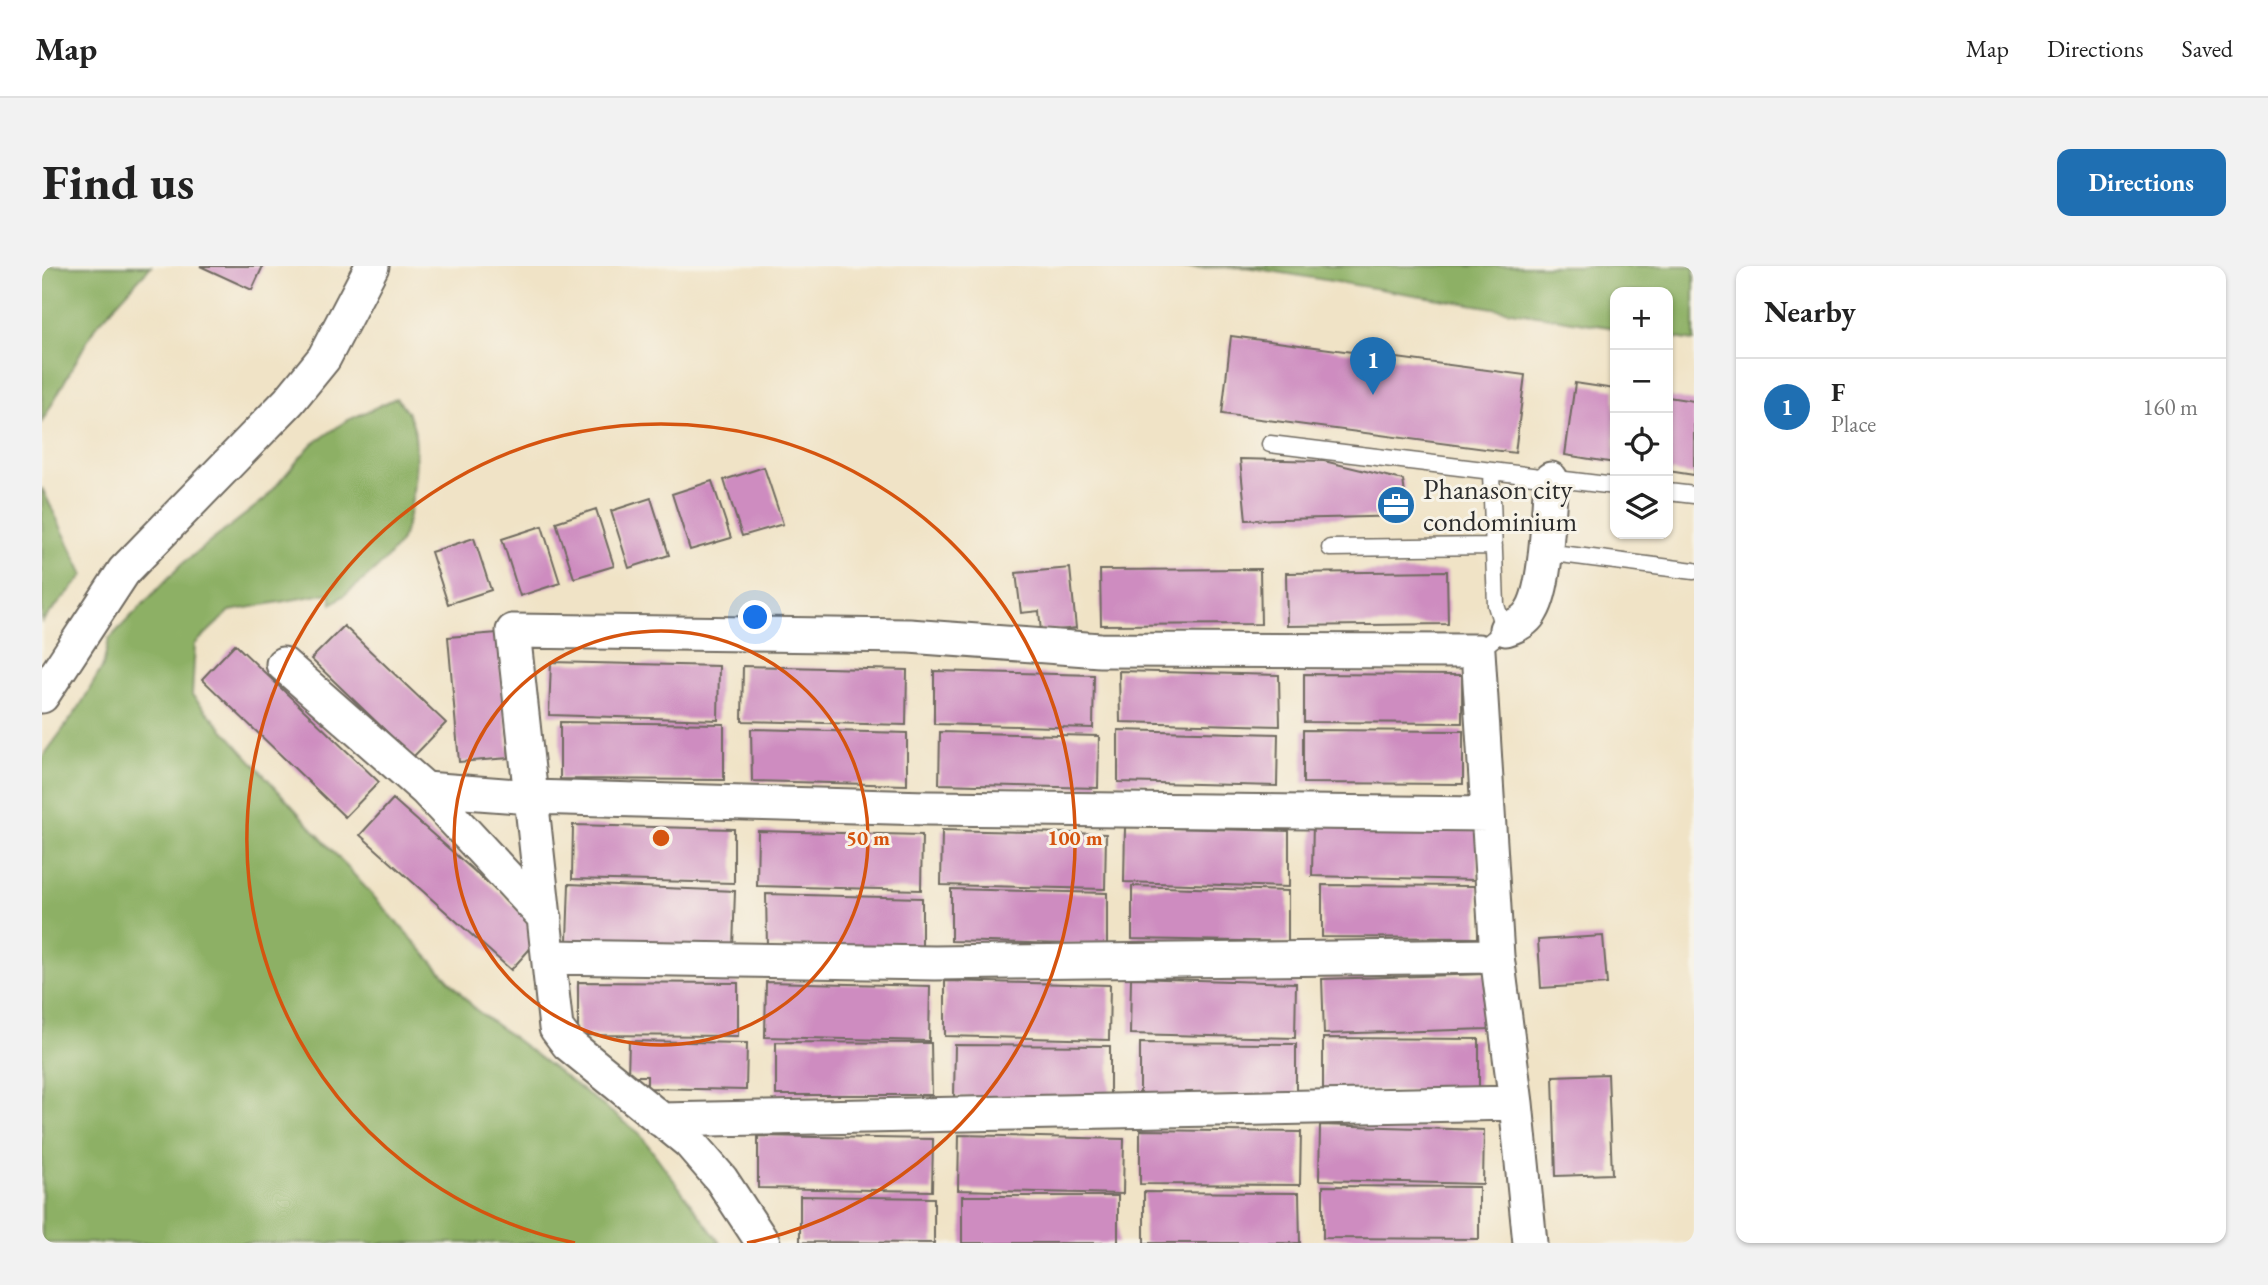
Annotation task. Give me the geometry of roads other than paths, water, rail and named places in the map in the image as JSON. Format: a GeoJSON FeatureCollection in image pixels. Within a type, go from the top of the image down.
{"type":"FeatureCollection","features":[{"type":"Feature","properties":{"kind":"street"},"geometry":{"type":"LineString","coordinates":[[42,696],[124,571],[289,401],[324,358],[372,266]]}},
{"type":"Feature","properties":{"kind":"street"},"geometry":{"type":"LineString","coordinates":[[1506,629],[1521,622],[1532,611],[1540,590],[1551,479]]}},
{"type":"Feature","properties":{"kind":"street"},"geometry":{"type":"LineString","coordinates":[[763,1243],[706,1160],[568,1044],[556,1028],[513,631],[909,636],[1100,650],[1479,651],[1497,956],[1530,1243]]}},
{"type":"Feature","properties":{"kind":"street"},"geometry":{"type":"LineString","coordinates":[[283,664],[425,789],[545,918]]}},
{"type":"Feature","properties":{"kind":"street"},"geometry":{"type":"LineString","coordinates":[[425,789],[531,797],[927,808],[1487,814]]}},
{"type":"Feature","properties":{"kind":"street"},"geometry":{"type":"LineString","coordinates":[[549,957],[935,963],[1497,956]]}},
{"type":"Feature","properties":{"kind":"street"},"geometry":{"type":"LineString","coordinates":[[661,1120],[1516,1103]]}},
{"type":"Feature","properties":{"kind":"lane"},"geometry":{"type":"LineString","coordinates":[[1270,444],[1610,485]]}},
{"type":"Feature","properties":{"kind":"lane"},"geometry":{"type":"LineString","coordinates":[[1479,651],[1506,629],[1496,605],[1491,473]]}},
{"type":"Feature","properties":{"kind":"lane"},"geometry":{"type":"LineString","coordinates":[[1673,493],[1694,495]]}},
{"type":"Feature","properties":{"kind":"lane"},"geometry":{"type":"LineString","coordinates":[[1330,548],[1494,546]]}},
{"type":"Feature","properties":{"kind":"lane"},"geometry":{"type":"LineString","coordinates":[[1545,552],[1694,571]]}},
{"type":"Feature","properties":{"kind":"place","name":"F"},"geometry":{"type":"Point","coordinates":[1373,395]}},
{"type":"Feature","properties":{"kind":"place","name":"Phanason city condominium"},"geometry":{"type":"Point","coordinates":[1396,505]}}]}
